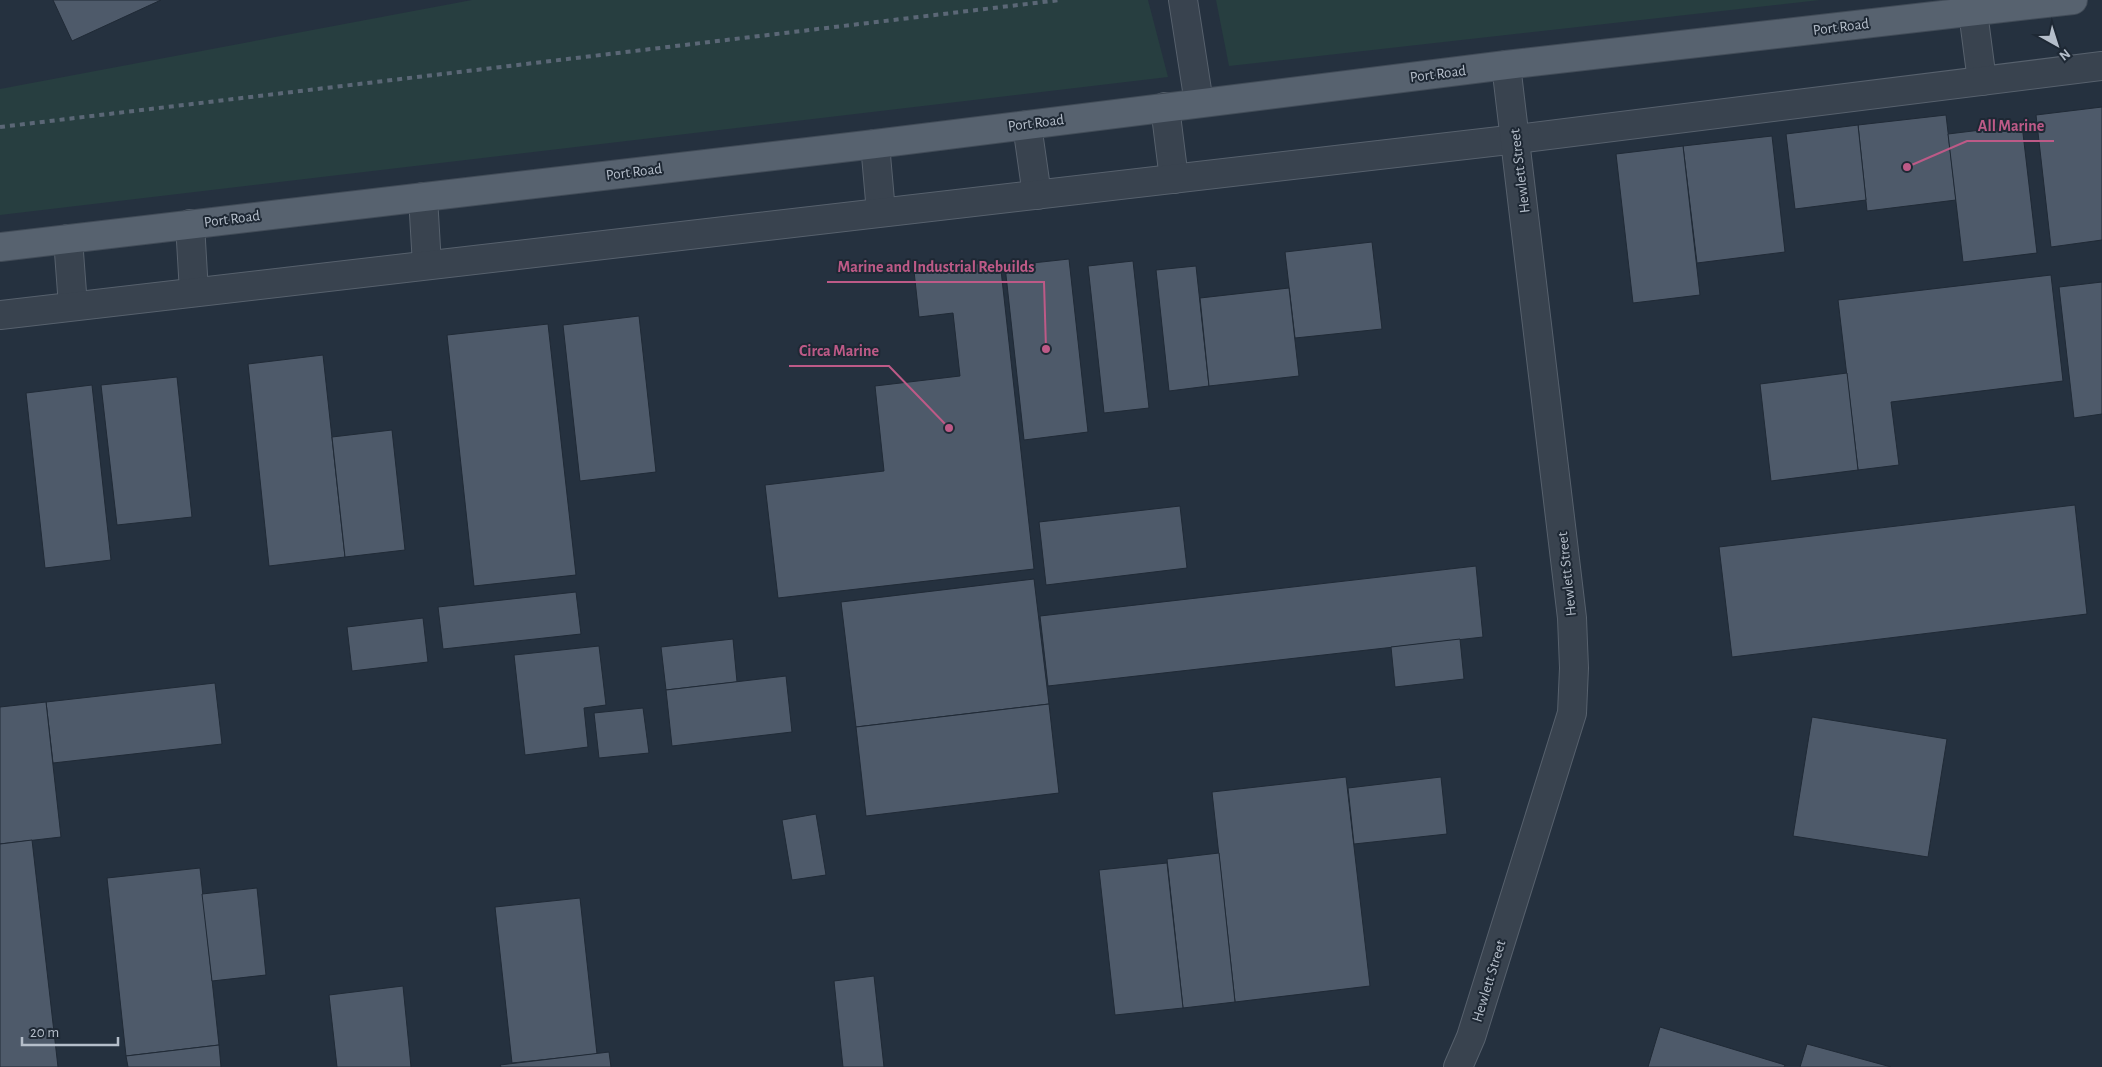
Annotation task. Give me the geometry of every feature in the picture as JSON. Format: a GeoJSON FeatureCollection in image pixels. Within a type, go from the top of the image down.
{"type":"FeatureCollection","features":[{"type":"Feature","properties":{"kind":"main road","name":"Port Road"},"geometry":{"type":"LineString","coordinates":[[0,247],[875,144],[1506,65],[2073,0]]}},
{"type":"Feature","properties":{"kind":"street"},"geometry":{"type":"LineString","coordinates":[[1183,0],[1199,104]]}},
{"type":"Feature","properties":{"kind":"street"},"geometry":{"type":"LineString","coordinates":[[1973,12],[1982,81]]}},
{"type":"Feature","properties":{"kind":"street","name":"Hewlett Street"},"geometry":{"type":"LineString","coordinates":[[1458,1067],[1471,1037],[1572,713],[1574,668],[1572,618],[1506,65]]}},
{"type":"Feature","properties":{"kind":"street"},"geometry":{"type":"LineString","coordinates":[[0,315],[1516,139],[2102,66]]}},
{"type":"Feature","properties":{"kind":"street"},"geometry":{"type":"LineString","coordinates":[[1165,107],[1174,179]]}},
{"type":"Feature","properties":{"kind":"street"},"geometry":{"type":"LineString","coordinates":[[1028,124],[1037,195]]}},
{"type":"Feature","properties":{"kind":"street"},"geometry":{"type":"LineString","coordinates":[[875,144],[881,212]]}},
{"type":"Feature","properties":{"kind":"street"},"geometry":{"type":"LineString","coordinates":[[423,197],[427,265]]}},
{"type":"Feature","properties":{"kind":"street"},"geometry":{"type":"LineString","coordinates":[[190,224],[194,292]]}},
{"type":"Feature","properties":{"kind":"street"},"geometry":{"type":"LineString","coordinates":[[68,238],[73,306]]}},
{"type":"Feature","properties":{"kind":"green space"},"geometry":{"type":"Polygon","coordinates":[[[472,0],[1148,0],[1168,77],[0,215],[0,89],[472,0]]]}},
{"type":"Feature","properties":{"kind":"green space"},"geometry":{"type":"Polygon","coordinates":[[[1216,0],[1820,0],[1229,66],[1216,0]]]}},
{"type":"Feature","properties":{"kind":"building"},"geometry":{"type":"Polygon","coordinates":[[[53,0],[161,0],[72,41],[53,0]]]}},
{"type":"Feature","properties":{"kind":"building"},"geometry":{"type":"Polygon","coordinates":[[[2102,107],[2102,240],[2051,247],[2036,115],[2102,107]]]}},
{"type":"Feature","properties":{"kind":"building"},"geometry":{"type":"Polygon","coordinates":[[[1946,115],[1956,200],[1867,211],[1858,125],[1946,115]]]}},
{"type":"Feature","properties":{"kind":"building"},"geometry":{"type":"Polygon","coordinates":[[[1858,125],[1866,200],[1795,209],[1786,134],[1858,125]]]}},
{"type":"Feature","properties":{"kind":"building"},"geometry":{"type":"Polygon","coordinates":[[[2022,125],[2037,253],[1963,262],[1948,134],[2022,125]]]}},
{"type":"Feature","properties":{"kind":"building"},"geometry":{"type":"Polygon","coordinates":[[[1772,136],[1785,252],[1697,263],[1683,146],[1772,136]]]}},
{"type":"Feature","properties":{"kind":"building"},"geometry":{"type":"Polygon","coordinates":[[[1683,146],[1700,295],[1633,303],[1616,154],[1683,146]]]}},
{"type":"Feature","properties":{"kind":"building"},"geometry":{"type":"Polygon","coordinates":[[[1372,242],[1382,329],[1295,338],[1285,252],[1372,242]]]}},
{"type":"Feature","properties":{"kind":"building"},"geometry":{"type":"Polygon","coordinates":[[[1069,259],[1088,432],[1024,440],[1005,266],[1069,259]]]}},
{"type":"Feature","properties":{"kind":"building"},"geometry":{"type":"Polygon","coordinates":[[[1000,261],[1034,569],[778,598],[765,485],[884,471],[875,386],[960,376],[953,313],[919,317],[914,271],[1000,261]]]}},
{"type":"Feature","properties":{"kind":"building"},"geometry":{"type":"Polygon","coordinates":[[[1133,261],[1149,408],[1104,413],[1088,266],[1133,261]]]}},
{"type":"Feature","properties":{"kind":"building"},"geometry":{"type":"Polygon","coordinates":[[[1196,266],[1209,386],[1169,391],[1156,270],[1196,266]]]}},
{"type":"Feature","properties":{"kind":"building"},"geometry":{"type":"Polygon","coordinates":[[[2051,275],[2063,381],[1891,402],[1899,465],[1858,470],[1838,300],[2051,275]]]}},
{"type":"Feature","properties":{"kind":"building"},"geometry":{"type":"Polygon","coordinates":[[[2102,282],[2102,414],[2074,418],[2059,287],[2102,282]]]}},
{"type":"Feature","properties":{"kind":"building"},"geometry":{"type":"Polygon","coordinates":[[[1289,288],[1299,376],[1209,386],[1200,298],[1289,288]]]}},
{"type":"Feature","properties":{"kind":"building"},"geometry":{"type":"Polygon","coordinates":[[[639,316],[656,472],[580,481],[563,325],[639,316]]]}},
{"type":"Feature","properties":{"kind":"building"},"geometry":{"type":"Polygon","coordinates":[[[548,324],[576,575],[474,586],[447,335],[548,324]]]}},
{"type":"Feature","properties":{"kind":"building"},"geometry":{"type":"Polygon","coordinates":[[[323,355],[345,557],[269,566],[248,364],[323,355]]]}},
{"type":"Feature","properties":{"kind":"building"},"geometry":{"type":"Polygon","coordinates":[[[1847,373],[1858,470],[1771,481],[1760,384],[1847,373]]]}},
{"type":"Feature","properties":{"kind":"building"},"geometry":{"type":"Polygon","coordinates":[[[177,377],[192,517],[117,525],[101,385],[177,377]]]}},
{"type":"Feature","properties":{"kind":"building"},"geometry":{"type":"Polygon","coordinates":[[[92,385],[111,560],[45,568],[26,393],[92,385]]]}},
{"type":"Feature","properties":{"kind":"building"},"geometry":{"type":"Polygon","coordinates":[[[392,430],[405,550],[345,557],[332,437],[392,430]]]}},
{"type":"Feature","properties":{"kind":"building"},"geometry":{"type":"Polygon","coordinates":[[[2075,505],[2087,614],[1732,657],[1719,547],[2075,505]]]}},
{"type":"Feature","properties":{"kind":"building"},"geometry":{"type":"Polygon","coordinates":[[[1180,506],[1187,568],[1046,585],[1039,522],[1180,506]]]}},
{"type":"Feature","properties":{"kind":"building"},"geometry":{"type":"Polygon","coordinates":[[[1476,566],[1483,637],[1048,686],[1040,616],[1476,566]]]}},
{"type":"Feature","properties":{"kind":"building"},"geometry":{"type":"Polygon","coordinates":[[[1034,579],[1049,704],[856,727],[841,602],[1034,579]]]}},
{"type":"Feature","properties":{"kind":"building"},"geometry":{"type":"Polygon","coordinates":[[[576,592],[581,634],[443,649],[438,607],[576,592]]]}},
{"type":"Feature","properties":{"kind":"building"},"geometry":{"type":"Polygon","coordinates":[[[423,618],[428,662],[352,671],[347,627],[423,618]]]}},
{"type":"Feature","properties":{"kind":"building"},"geometry":{"type":"Polygon","coordinates":[[[733,639],[737,682],[666,690],[661,647],[733,639]]]}},
{"type":"Feature","properties":{"kind":"building"},"geometry":{"type":"Polygon","coordinates":[[[1460,639],[1464,679],[1395,687],[1391,647],[1460,639]]]}},
{"type":"Feature","properties":{"kind":"building"},"geometry":{"type":"Polygon","coordinates":[[[599,646],[606,705],[584,708],[588,747],[525,755],[514,655],[599,646]]]}},
{"type":"Feature","properties":{"kind":"building"},"geometry":{"type":"Polygon","coordinates":[[[786,676],[792,732],[672,746],[666,690],[786,676]]]}},
{"type":"Feature","properties":{"kind":"building"},"geometry":{"type":"Polygon","coordinates":[[[215,683],[222,744],[53,763],[46,702],[215,683]]]}},
{"type":"Feature","properties":{"kind":"building"},"geometry":{"type":"Polygon","coordinates":[[[46,702],[61,837],[0,844],[0,707],[46,702]]]}},
{"type":"Feature","properties":{"kind":"building"},"geometry":{"type":"Polygon","coordinates":[[[1049,704],[1059,793],[866,816],[856,727],[1049,704]]]}},
{"type":"Feature","properties":{"kind":"building"},"geometry":{"type":"Polygon","coordinates":[[[643,708],[649,753],[599,758],[594,713],[643,708]]]}},
{"type":"Feature","properties":{"kind":"building"},"geometry":{"type":"Polygon","coordinates":[[[1812,717],[1947,739],[1928,857],[1793,836],[1812,717]]]}},
{"type":"Feature","properties":{"kind":"building"},"geometry":{"type":"Polygon","coordinates":[[[1346,777],[1370,986],[1235,1002],[1212,792],[1346,777]]]}},
{"type":"Feature","properties":{"kind":"building"},"geometry":{"type":"Polygon","coordinates":[[[1441,777],[1447,834],[1354,844],[1348,788],[1441,777]]]}},
{"type":"Feature","properties":{"kind":"building"},"geometry":{"type":"Polygon","coordinates":[[[816,814],[826,875],[792,880],[782,820],[816,814]]]}},
{"type":"Feature","properties":{"kind":"building"},"geometry":{"type":"Polygon","coordinates":[[[32,840],[58,1067],[0,1067],[0,844],[32,840]]]}},
{"type":"Feature","properties":{"kind":"building"},"geometry":{"type":"Polygon","coordinates":[[[1219,853],[1235,1002],[1183,1008],[1167,859],[1219,853]]]}},
{"type":"Feature","properties":{"kind":"building"},"geometry":{"type":"Polygon","coordinates":[[[1167,863],[1183,1008],[1115,1015],[1099,870],[1167,863]]]}},
{"type":"Feature","properties":{"kind":"building"},"geometry":{"type":"Polygon","coordinates":[[[200,868],[219,1045],[126,1056],[107,878],[200,868]]]}},
{"type":"Feature","properties":{"kind":"building"},"geometry":{"type":"Polygon","coordinates":[[[257,888],[266,975],[212,981],[202,894],[257,888]]]}},
{"type":"Feature","properties":{"kind":"building"},"geometry":{"type":"Polygon","coordinates":[[[580,898],[597,1054],[512,1063],[495,907],[580,898]]]}},
{"type":"Feature","properties":{"kind":"building"},"geometry":{"type":"Polygon","coordinates":[[[874,976],[884,1067],[843,1067],[834,981],[874,976]]]}},
{"type":"Feature","properties":{"kind":"building"},"geometry":{"type":"Polygon","coordinates":[[[403,986],[411,1067],[337,1067],[329,995],[403,986]]]}},
{"type":"Feature","properties":{"kind":"building"},"geometry":{"type":"Polygon","coordinates":[[[1660,1027],[1785,1065],[1784,1067],[1648,1067],[1660,1027]]]}},
{"type":"Feature","properties":{"kind":"building"},"geometry":{"type":"Polygon","coordinates":[[[1807,1044],[1891,1067],[1800,1067],[1807,1044]]]}},
{"type":"Feature","properties":{"kind":"building"},"geometry":{"type":"Polygon","coordinates":[[[219,1045],[221,1067],[128,1067],[126,1056],[219,1045]]]}},
{"type":"Feature","properties":{"kind":"building"},"geometry":{"type":"Polygon","coordinates":[[[609,1052],[611,1067],[501,1067],[500,1065],[609,1052]]]}},
{"type":"Feature","properties":{"kind":"railway"},"geometry":{"type":"LineString","coordinates":[[0,127],[1060,0]]}},
{"type":"Feature","properties":{"kind":"place","name":"All Marine"},"geometry":{"type":"Point","coordinates":[1907,167]}},
{"type":"Feature","properties":{"kind":"place","name":"Marine and Industrial Rebuilds"},"geometry":{"type":"Point","coordinates":[1046,349]}},
{"type":"Feature","properties":{"kind":"place","name":"Circa Marine"},"geometry":{"type":"Point","coordinates":[949,428]}}]}
